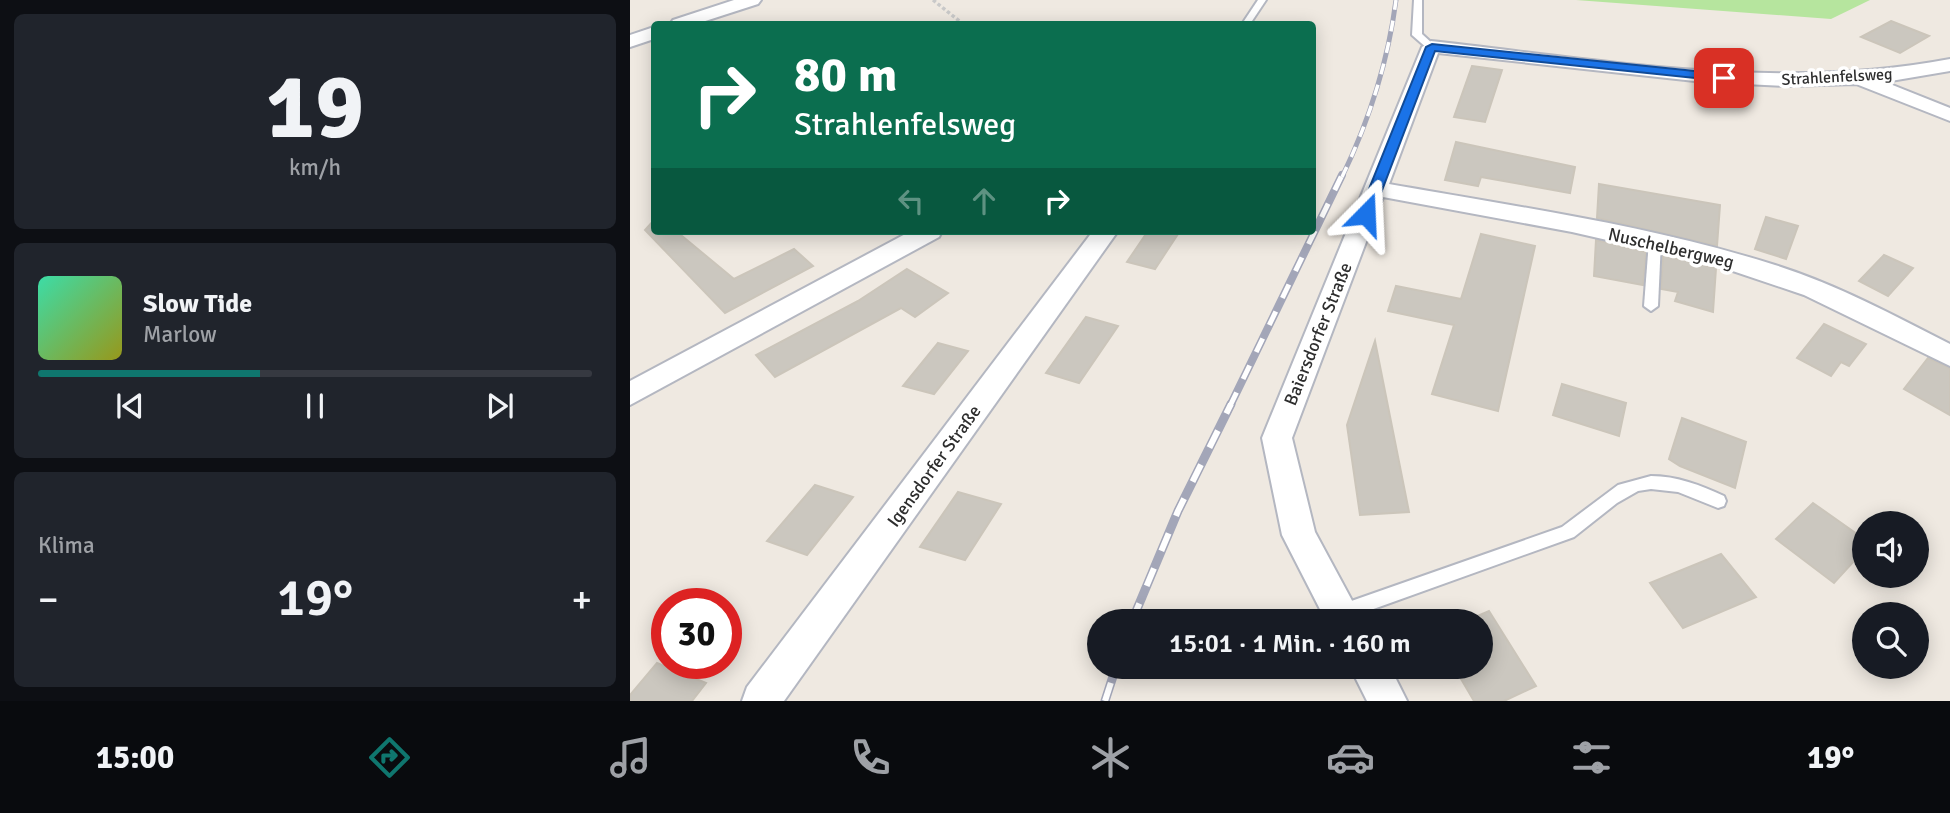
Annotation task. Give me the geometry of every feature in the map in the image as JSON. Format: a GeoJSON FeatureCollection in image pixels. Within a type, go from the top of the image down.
{"type":"FeatureCollection","features":[{"type":"Feature","properties":{"kind":"street"},"geometry":{"type":"LineString","coordinates":[[688,21],[752,0]]}},
{"type":"Feature","properties":{"kind":"street"},"geometry":{"type":"LineString","coordinates":[[630,41],[651,34]]}},
{"type":"Feature","properties":{"kind":"street","name":"Strahlenfelsweg"},"geometry":{"type":"LineString","coordinates":[[1432,47],[1696,76],[1777,80],[1860,79],[1950,65]]}},
{"type":"Feature","properties":{"kind":"street","name":"Baiersdorfer Straße"},"geometry":{"type":"LineString","coordinates":[[1339,609],[1299,535],[1277,438],[1432,47]]}},
{"type":"Feature","properties":{"kind":"street"},"geometry":{"type":"LineString","coordinates":[[1860,79],[1950,115]]}},
{"type":"Feature","properties":{"kind":"street","name":"Nuschelbergweg"},"geometry":{"type":"LineString","coordinates":[[1376,189],[1655,241],[1769,272],[1860,310],[1950,356]]}},
{"type":"Feature","properties":{"kind":"street"},"geometry":{"type":"LineString","coordinates":[[630,394],[923,235]]}},
{"type":"Feature","properties":{"kind":"street","name":"Igensdorfer Straße"},"geometry":{"type":"LineString","coordinates":[[761,701],[1103,235]]}},
{"type":"Feature","properties":{"kind":"street"},"geometry":{"type":"LineString","coordinates":[[1376,679],[1388,701]]}},
{"type":"Feature","properties":{"kind":"lane"},"geometry":{"type":"LineString","coordinates":[[1248,21],[1262,0]]}},
{"type":"Feature","properties":{"kind":"lane"},"geometry":{"type":"LineString","coordinates":[[1418,0],[1417,36],[1432,47]]}},
{"type":"Feature","properties":{"kind":"lane"},"geometry":{"type":"LineString","coordinates":[[1651,306],[1655,241]]}},
{"type":"Feature","properties":{"kind":"lane"},"geometry":{"type":"LineString","coordinates":[[1364,609],[1568,532],[1591,519],[1613,497],[1631,487],[1654,480],[1689,487],[1718,501]]}},
{"type":"Feature","properties":{"kind":"path"},"geometry":{"type":"LineString","coordinates":[[933,0],[959,21]]}},
{"type":"Feature","properties":{"kind":"green space"},"geometry":{"type":"Polygon","coordinates":[[[1576,0],[1870,0],[1831,19],[1576,0]]]}},
{"type":"Feature","properties":{"kind":"building"},"geometry":{"type":"Polygon","coordinates":[[[1891,21],[1929,36],[1900,53],[1861,37],[1891,21]]]}},
{"type":"Feature","properties":{"kind":"building"},"geometry":{"type":"Polygon","coordinates":[[[1472,66],[1502,70],[1485,122],[1454,117],[1472,66]]]}},
{"type":"Feature","properties":{"kind":"building"},"geometry":{"type":"Polygon","coordinates":[[[1456,142],[1575,167],[1570,193],[1481,177],[1478,186],[1445,180],[1456,142]]]}},
{"type":"Feature","properties":{"kind":"building"},"geometry":{"type":"Polygon","coordinates":[[[1599,184],[1720,205],[1717,246],[1597,218],[1599,184]]]}},
{"type":"Feature","properties":{"kind":"building"},"geometry":{"type":"Polygon","coordinates":[[[1766,217],[1798,226],[1786,259],[1755,249],[1766,217]]]}},
{"type":"Feature","properties":{"kind":"building"},"geometry":{"type":"Polygon","coordinates":[[[651,223],[651,235],[681,235],[734,279],[794,249],[813,266],[725,313],[645,230],[651,223]]]}},
{"type":"Feature","properties":{"kind":"building"},"geometry":{"type":"Polygon","coordinates":[[[1481,234],[1535,246],[1498,411],[1432,394],[1454,325],[1388,311],[1396,286],[1461,299],[1481,234]]]}},
{"type":"Feature","properties":{"kind":"building"},"geometry":{"type":"Polygon","coordinates":[[[1145,235],[1177,235],[1155,269],[1127,262],[1145,235]]]}},
{"type":"Feature","properties":{"kind":"building"},"geometry":{"type":"Polygon","coordinates":[[[1596,240],[1646,252],[1643,285],[1594,276],[1596,240]]]}},
{"type":"Feature","properties":{"kind":"building"},"geometry":{"type":"Polygon","coordinates":[[[1663,255],[1716,268],[1713,312],[1675,301],[1678,292],[1661,289],[1663,255]]]}},
{"type":"Feature","properties":{"kind":"building"},"geometry":{"type":"Polygon","coordinates":[[[1884,255],[1913,268],[1888,296],[1859,281],[1884,255]]]}},
{"type":"Feature","properties":{"kind":"building"},"geometry":{"type":"Polygon","coordinates":[[[907,269],[948,293],[915,317],[901,308],[775,377],[756,355],[858,301],[907,269]]]}},
{"type":"Feature","properties":{"kind":"building"},"geometry":{"type":"Polygon","coordinates":[[[1086,317],[1118,326],[1079,383],[1046,373],[1086,317]]]}},
{"type":"Feature","properties":{"kind":"building"},"geometry":{"type":"Polygon","coordinates":[[[1824,324],[1866,344],[1849,366],[1841,362],[1831,376],[1797,358],[1824,324]]]}},
{"type":"Feature","properties":{"kind":"building"},"geometry":{"type":"Polygon","coordinates":[[[1375,341],[1409,512],[1360,515],[1347,425],[1375,341]]]}},
{"type":"Feature","properties":{"kind":"building"},"geometry":{"type":"Polygon","coordinates":[[[938,343],[968,351],[934,394],[903,386],[938,343]]]}},
{"type":"Feature","properties":{"kind":"building"},"geometry":{"type":"Polygon","coordinates":[[[1928,358],[1950,368],[1950,415],[1904,389],[1928,358]]]}},
{"type":"Feature","properties":{"kind":"building"},"geometry":{"type":"Polygon","coordinates":[[[1562,384],[1626,403],[1619,436],[1553,415],[1562,384]]]}},
{"type":"Feature","properties":{"kind":"building"},"geometry":{"type":"Polygon","coordinates":[[[1682,418],[1746,442],[1735,488],[1669,459],[1682,418]]]}},
{"type":"Feature","properties":{"kind":"building"},"geometry":{"type":"Polygon","coordinates":[[[815,485],[853,497],[807,555],[767,541],[815,485]]]}},
{"type":"Feature","properties":{"kind":"building"},"geometry":{"type":"Polygon","coordinates":[[[958,492],[1001,504],[965,560],[920,547],[958,492]]]}},
{"type":"Feature","properties":{"kind":"building"},"geometry":{"type":"Polygon","coordinates":[[[1813,503],[1852,531],[1852,563],[1834,583],[1776,539],[1813,503]]]}},
{"type":"Feature","properties":{"kind":"building"},"geometry":{"type":"Polygon","coordinates":[[[1721,554],[1756,597],[1683,628],[1650,583],[1721,554]]]}},
{"type":"Feature","properties":{"kind":"building"},"geometry":{"type":"Polygon","coordinates":[[[1493,617],[1536,686],[1504,701],[1474,701],[1461,679],[1493,679],[1493,617]]]}},
{"type":"Feature","properties":{"kind":"building"},"geometry":{"type":"Polygon","coordinates":[[[651,670],[651,679],[696,679],[706,683],[692,701],[630,701],[630,695],[651,670]]]}},
{"type":"Feature","properties":{"kind":"railway"},"geometry":{"type":"LineString","coordinates":[[1342,177],[1376,91],[1396,0]]}},
{"type":"Feature","properties":{"kind":"railway"},"geometry":{"type":"LineString","coordinates":[[1316,229],[1342,175]]}},
{"type":"Feature","properties":{"kind":"railway"},"geometry":{"type":"LineString","coordinates":[[1230,406],[1313,235]]}},
{"type":"Feature","properties":{"kind":"railway"},"geometry":{"type":"LineString","coordinates":[[1137,609],[1178,511],[1231,404]]}},
{"type":"Feature","properties":{"kind":"railway"},"geometry":{"type":"LineString","coordinates":[[1105,701],[1112,679]]}},
{"type":"Feature","properties":{"kind":"route"},"geometry":{"type":"LineString","coordinates":[[1366,214],[1432,47],[1724,78]]}}]}
